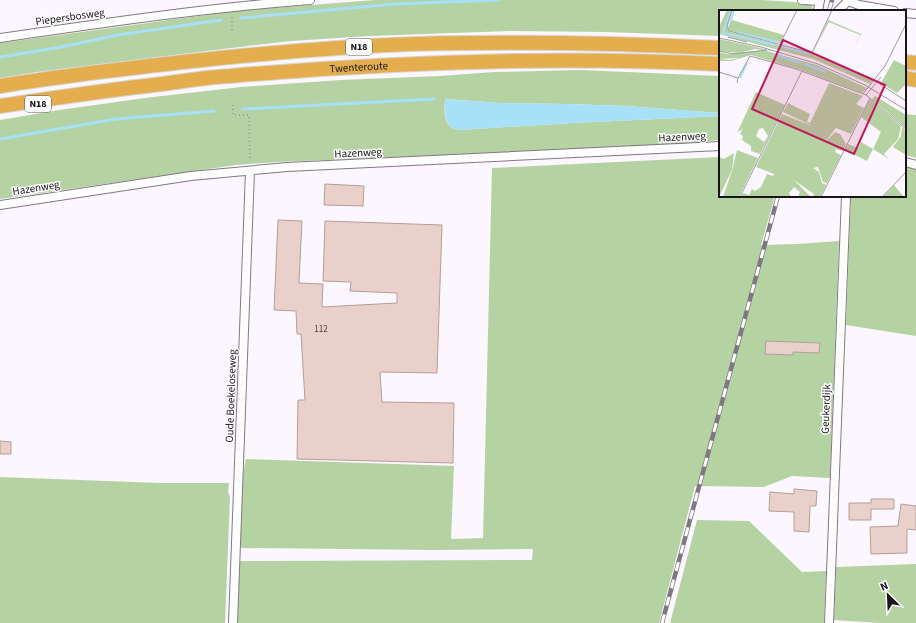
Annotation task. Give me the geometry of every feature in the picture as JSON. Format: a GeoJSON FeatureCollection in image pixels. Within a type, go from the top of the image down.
{"type":"FeatureCollection","features":[{"type":"Feature","properties":{"kind":"highway","name":"Twenteroute"},"geometry":{"type":"LineString","coordinates":[[0,86],[145,66],[331,49],[469,42],[620,44],[719,48]]}},
{"type":"Feature","properties":{"kind":"highway","name":"Twenteroute"},"geometry":{"type":"LineString","coordinates":[[0,106],[77,94],[229,76],[399,65],[572,61],[719,64]]}},
{"type":"Feature","properties":{"kind":"highway"},"geometry":{"type":"LineString","coordinates":[[906,62],[916,63]]}},
{"type":"Feature","properties":{"kind":"highway"},"geometry":{"type":"LineString","coordinates":[[906,78],[916,80]]}},
{"type":"Feature","properties":{"kind":"highway","name":"N18"},"geometry":{"type":"LineString","coordinates":[[0,114],[77,94]]}},
{"type":"Feature","properties":{"kind":"street","name":"Piepersbosweg"},"geometry":{"type":"LineString","coordinates":[[0,38],[232,7],[258,2],[310,0]]}},
{"type":"Feature","properties":{"kind":"street"},"geometry":{"type":"LineString","coordinates":[[802,0],[820,1]]}},
{"type":"Feature","properties":{"kind":"street"},"geometry":{"type":"LineString","coordinates":[[839,10],[848,0],[859,5],[888,10]]}},
{"type":"Feature","properties":{"kind":"street"},"geometry":{"type":"LineString","coordinates":[[906,13],[916,14]]}},
{"type":"Feature","properties":{"kind":"street","name":"Hazenweg"},"geometry":{"type":"LineString","coordinates":[[0,205],[191,176],[250,170],[719,146]]}},
{"type":"Feature","properties":{"kind":"street"},"geometry":{"type":"LineString","coordinates":[[906,162],[916,166]]}},
{"type":"Feature","properties":{"kind":"street","name":"Oude Boekeloseweg"},"geometry":{"type":"LineString","coordinates":[[233,623],[250,170]]}},
{"type":"Feature","properties":{"kind":"street","name":"Geukerdijk"},"geometry":{"type":"LineString","coordinates":[[829,623],[846,197]]}},
{"type":"Feature","properties":{"kind":"path"},"geometry":{"type":"LineString","coordinates":[[232,7],[232,30]]}},
{"type":"Feature","properties":{"kind":"path"},"geometry":{"type":"LineString","coordinates":[[233,105],[233,115],[249,115],[250,170]]}},
{"type":"Feature","properties":{"kind":"green space"},"geometry":{"type":"Polygon","coordinates":[[[375,0],[761,0],[808,3],[812,6],[813,10],[719,10],[719,36],[605,32],[511,31],[370,36],[291,41],[37,72],[0,78],[0,43],[236,11],[375,0]]]}},
{"type":"Feature","properties":{"kind":"green space"},"geometry":{"type":"Polygon","coordinates":[[[580,70],[719,76],[719,113],[625,106],[499,103],[445,99],[445,114],[447,123],[450,126],[459,130],[719,116],[719,140],[647,147],[277,162],[236,165],[0,199],[0,120],[145,98],[241,87],[494,72],[580,70]]]}},
{"type":"Feature","properties":{"kind":"green space"},"geometry":{"type":"Polygon","coordinates":[[[906,114],[916,115],[916,158],[906,155],[906,114]]]}},
{"type":"Feature","properties":{"kind":"green space"},"geometry":{"type":"Polygon","coordinates":[[[719,157],[719,197],[775,197],[761,245],[839,241],[830,478],[792,476],[764,487],[695,486],[659,623],[237,623],[241,561],[532,560],[533,549],[435,550],[242,548],[239,546],[242,478],[246,459],[454,466],[451,539],[483,538],[492,168],[719,157]]]}},
{"type":"Feature","properties":{"kind":"green space"},"geometry":{"type":"Polygon","coordinates":[[[906,166],[916,169],[916,336],[846,325],[851,197],[906,197],[906,166]]]}},
{"type":"Feature","properties":{"kind":"green space"},"geometry":{"type":"Polygon","coordinates":[[[0,477],[160,483],[229,483],[228,492],[230,497],[225,623],[0,623],[0,477]]]}},
{"type":"Feature","properties":{"kind":"green space"},"geometry":{"type":"Polygon","coordinates":[[[697,520],[749,521],[802,572],[826,571],[824,623],[670,623],[697,520]]]}},
{"type":"Feature","properties":{"kind":"green space"},"geometry":{"type":"Polygon","coordinates":[[[916,564],[916,623],[880,623],[834,620],[836,567],[916,564]]]}},
{"type":"Feature","properties":{"kind":"water"},"geometry":{"type":"Polygon","coordinates":[[[445,99],[499,103],[625,106],[719,113],[719,116],[459,130],[450,126],[445,114],[445,99]]]}},
{"type":"Feature","properties":{"kind":"building"},"geometry":{"type":"Polygon","coordinates":[[[325,184],[364,186],[363,206],[324,205],[325,184]]]}},
{"type":"Feature","properties":{"kind":"building"},"geometry":{"type":"Polygon","coordinates":[[[278,220],[302,221],[299,283],[323,284],[322,307],[397,303],[397,293],[350,291],[351,282],[323,281],[325,221],[442,225],[437,373],[380,372],[382,402],[454,403],[453,463],[297,459],[298,400],[305,400],[301,334],[297,334],[296,311],[274,310],[278,220]]]}},
{"type":"Feature","properties":{"kind":"building"},"geometry":{"type":"Polygon","coordinates":[[[766,341],[820,343],[819,353],[793,352],[793,355],[765,354],[766,341]]]}},
{"type":"Feature","properties":{"kind":"building"},"geometry":{"type":"Polygon","coordinates":[[[0,441],[11,442],[11,454],[0,454],[0,441]]]}},
{"type":"Feature","properties":{"kind":"building"},"geometry":{"type":"Polygon","coordinates":[[[794,489],[817,491],[816,506],[810,506],[809,532],[794,531],[794,512],[769,511],[770,492],[794,494],[794,489]]]}},
{"type":"Feature","properties":{"kind":"building"},"geometry":{"type":"Polygon","coordinates":[[[871,499],[894,499],[894,509],[871,509],[871,520],[849,520],[849,503],[871,503],[871,499]]]}},
{"type":"Feature","properties":{"kind":"building"},"geometry":{"type":"Polygon","coordinates":[[[901,504],[916,506],[916,530],[907,529],[907,553],[871,554],[870,527],[898,526],[901,504]]]}},
{"type":"Feature","properties":{"kind":"waterway"},"geometry":{"type":"LineString","coordinates":[[241,18],[395,4],[498,0]]}},
{"type":"Feature","properties":{"kind":"waterway"},"geometry":{"type":"LineString","coordinates":[[0,57],[56,48],[118,35],[221,20]]}},
{"type":"Feature","properties":{"kind":"waterway"},"geometry":{"type":"LineString","coordinates":[[243,109],[434,99]]}},
{"type":"Feature","properties":{"kind":"waterway"},"geometry":{"type":"LineString","coordinates":[[0,139],[116,119],[214,111]]}},
{"type":"Feature","properties":{"kind":"railway"},"geometry":{"type":"LineString","coordinates":[[829,10],[832,0]]}},
{"type":"Feature","properties":{"kind":"railway"},"geometry":{"type":"LineString","coordinates":[[662,623],[778,197]]}}]}
